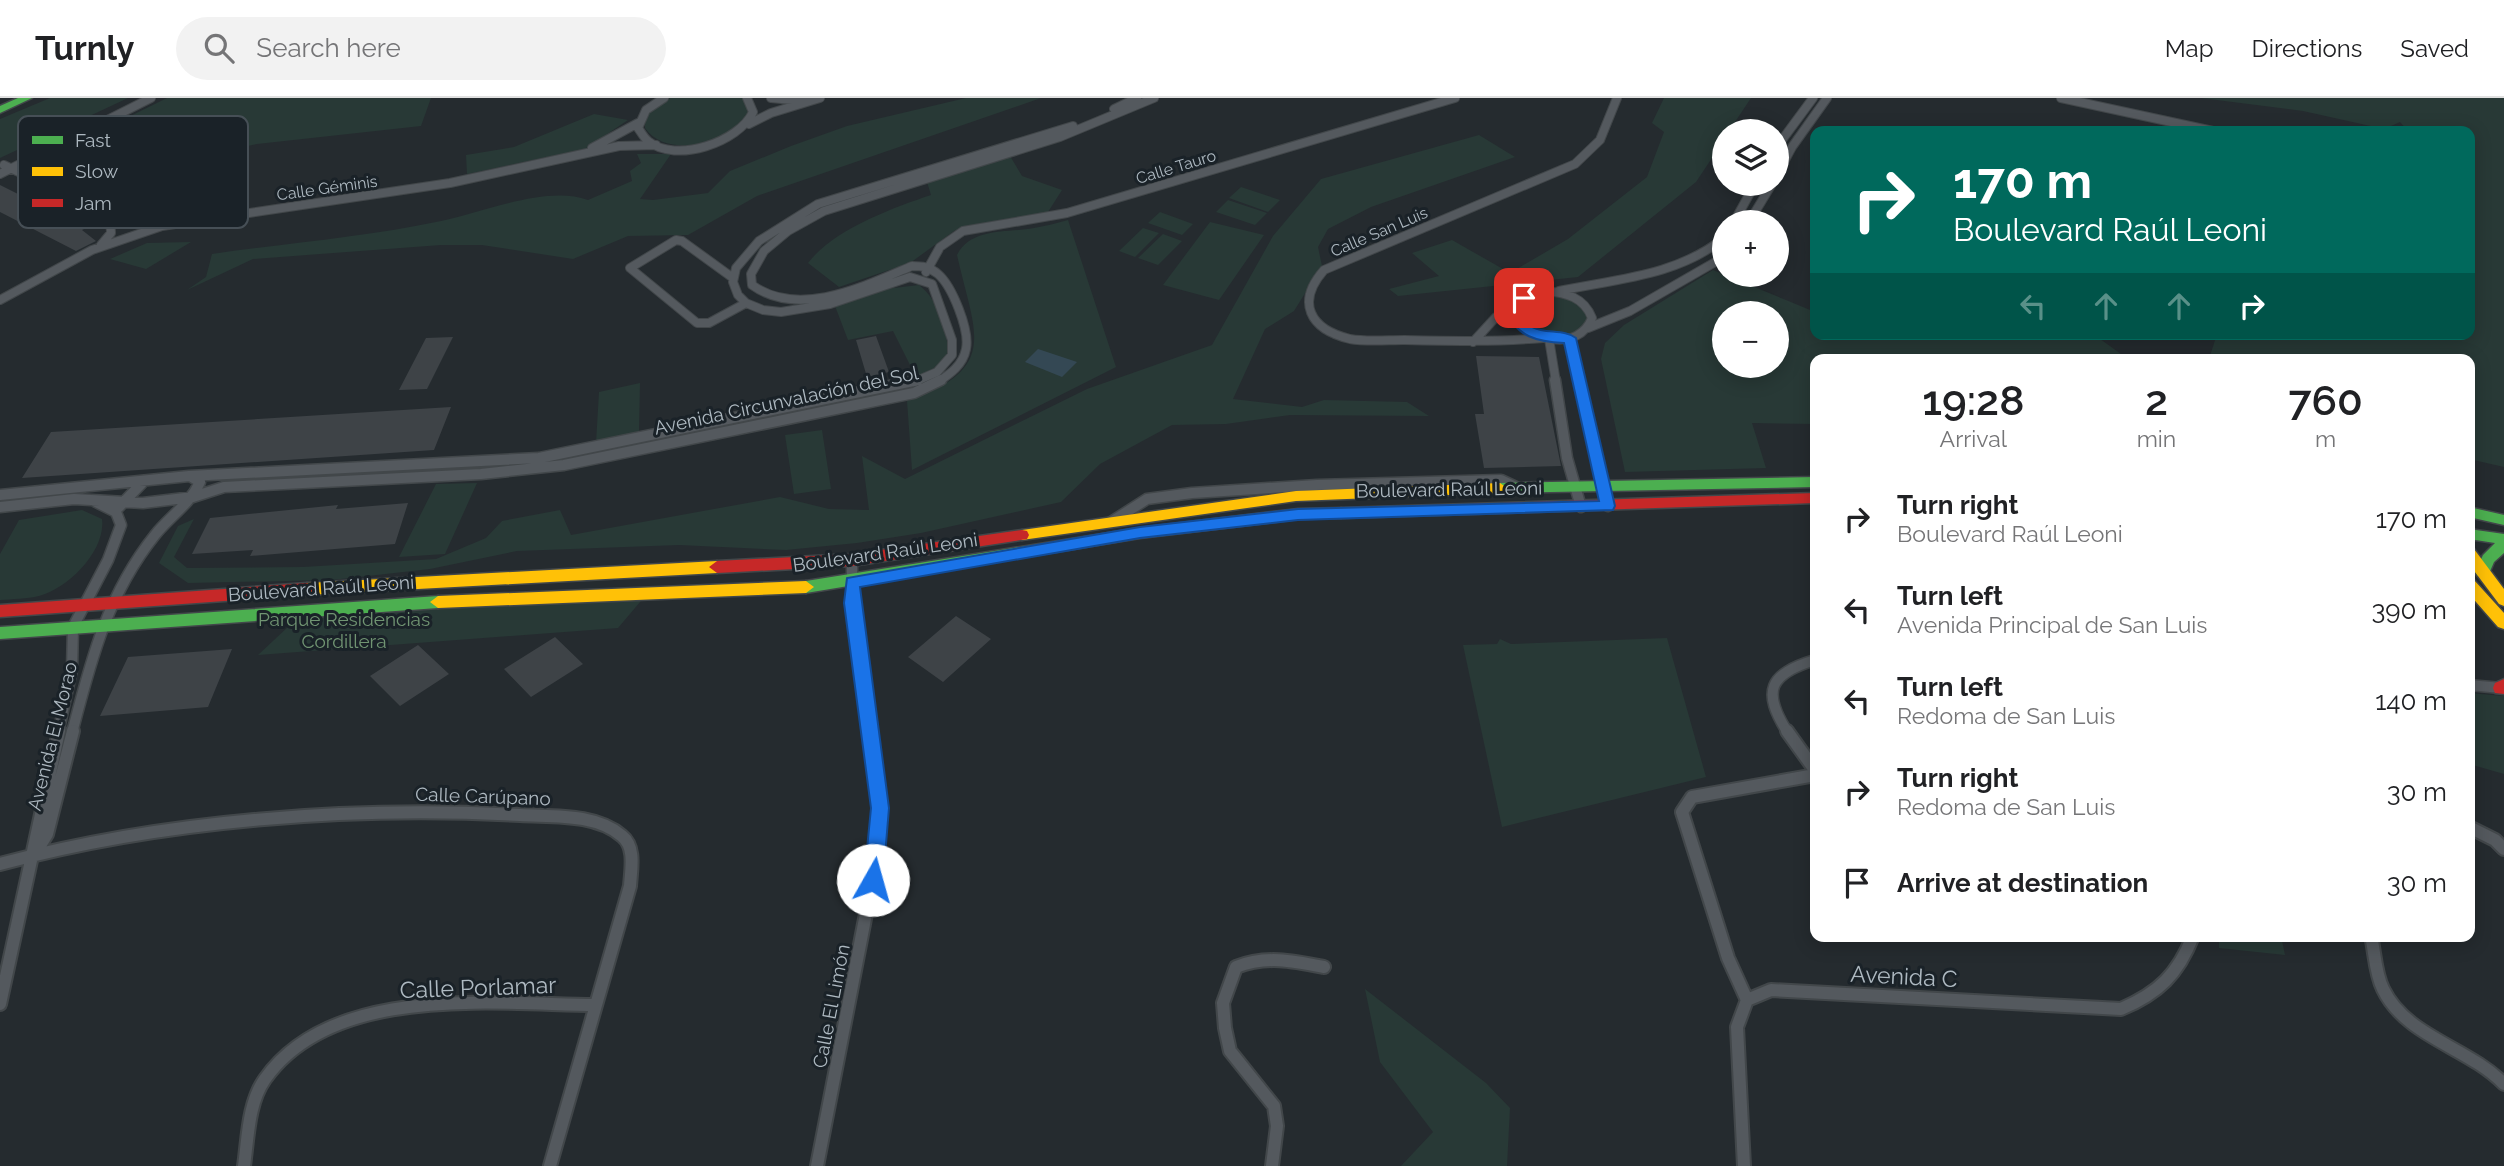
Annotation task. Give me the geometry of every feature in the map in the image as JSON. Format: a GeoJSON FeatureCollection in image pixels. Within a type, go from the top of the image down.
{"type":"FeatureCollection","features":[{"type":"Feature","properties":{"kind":"main road"},"geometry":{"type":"LineString","coordinates":[[0,110],[27,98]]}},
{"type":"Feature","properties":{"kind":"main road","name":"Boulevard Raúl Leoni"},"geometry":{"type":"LineString","coordinates":[[0,611],[362,585],[852,560],[1296,496],[1604,484],[1810,482]]}},
{"type":"Feature","properties":{"kind":"main road","name":"Boulevard Raúl Leoni"},"geometry":{"type":"LineString","coordinates":[[0,633],[508,597],[820,587],[1140,533],[1298,514],[1810,498]]}},
{"type":"Feature","properties":{"kind":"main road"},"geometry":{"type":"LineString","coordinates":[[2475,513],[2504,520]]}},
{"type":"Feature","properties":{"kind":"main road"},"geometry":{"type":"LineString","coordinates":[[2475,535],[2504,542]]}},
{"type":"Feature","properties":{"kind":"main road"},"geometry":{"type":"LineString","coordinates":[[2483,572],[2492,554],[2504,542]]}},
{"type":"Feature","properties":{"kind":"main road"},"geometry":{"type":"LineString","coordinates":[[2475,561],[2504,600]]}},
{"type":"Feature","properties":{"kind":"main road"},"geometry":{"type":"LineString","coordinates":[[2475,591],[2504,624]]}},
{"type":"Feature","properties":{"kind":"street"},"geometry":{"type":"LineString","coordinates":[[104,116],[138,98]]}},
{"type":"Feature","properties":{"kind":"street"},"geometry":{"type":"LineString","coordinates":[[113,116],[151,98]]}},
{"type":"Feature","properties":{"kind":"street","name":"Calle Géminis"},"geometry":{"type":"LineString","coordinates":[[587,152],[638,123],[646,110],[664,98]]}},
{"type":"Feature","properties":{"kind":"street"},"geometry":{"type":"LineString","coordinates":[[747,98],[754,110],[749,124]]}},
{"type":"Feature","properties":{"kind":"street","name":"Calle Géminis"},"geometry":{"type":"LineString","coordinates":[[771,98],[805,102]]}},
{"type":"Feature","properties":{"kind":"street","name":"Calle Géminis"},"geometry":{"type":"LineString","coordinates":[[248,213],[450,183],[587,152],[656,145],[676,149],[701,147],[734,136],[749,124],[820,98]]}},
{"type":"Feature","properties":{"kind":"street"},"geometry":{"type":"LineString","coordinates":[[921,278],[910,277],[794,311],[768,311],[746,303],[736,292],[733,278],[746,253],[805,210],[1072,126],[1137,98]]}},
{"type":"Feature","properties":{"kind":"street"},"geometry":{"type":"LineString","coordinates":[[929,267],[912,266],[814,298],[790,302],[762,294],[749,278],[760,255],[793,228],[824,211],[1060,137],[1154,98]]}},
{"type":"Feature","properties":{"kind":"street","name":"Calle Tauro"},"geometry":{"type":"LineString","coordinates":[[921,278],[940,247],[963,231],[1067,214],[1455,98]]}},
{"type":"Feature","properties":{"kind":"street","name":"Calle San Luis"},"geometry":{"type":"LineString","coordinates":[[1546,338],[1524,342],[1351,339],[1330,331],[1316,321],[1307,307],[1307,293],[1324,270],[1575,164],[1600,140],[1617,98]]}},
{"type":"Feature","properties":{"kind":"street"},"geometry":{"type":"LineString","coordinates":[[1789,130],[1813,98]]}},
{"type":"Feature","properties":{"kind":"street"},"geometry":{"type":"LineString","coordinates":[[1789,153],[1828,98]]}},
{"type":"Feature","properties":{"kind":"street"},"geometry":{"type":"LineString","coordinates":[[2061,98],[2114,107],[2192,126]]}},
{"type":"Feature","properties":{"kind":"street"},"geometry":{"type":"LineString","coordinates":[[638,123],[643,138],[656,145]]}},
{"type":"Feature","properties":{"kind":"street"},"geometry":{"type":"LineString","coordinates":[[92,250],[108,238],[109,228]]}},
{"type":"Feature","properties":{"kind":"street","name":"Calle Géminis"},"geometry":{"type":"LineString","coordinates":[[0,300],[92,250],[160,228]]}},
{"type":"Feature","properties":{"kind":"street"},"geometry":{"type":"LineString","coordinates":[[733,278],[676,240],[630,268],[697,323],[709,323],[746,303]]}},
{"type":"Feature","properties":{"kind":"street"},"geometry":{"type":"LineString","coordinates":[[1473,342],[1509,305],[1538,292],[1555,291],[1672,267],[1703,254],[1712,247]]}},
{"type":"Feature","properties":{"kind":"street"},"geometry":{"type":"LineString","coordinates":[[1524,298],[1517,306],[1517,319],[1530,332],[1546,338],[1569,338],[1630,311],[1712,264]]}},
{"type":"Feature","properties":{"kind":"street","name":"Avenida Circunvalación del Sol"},"geometry":{"type":"LineString","coordinates":[[0,507],[89,499],[144,503],[193,497],[224,487],[448,476],[564,465],[928,388],[955,371],[966,349],[948,285],[929,267]]}},
{"type":"Feature","properties":{"kind":"street","name":"Avenida Circunvalación del Sol"},"geometry":{"type":"LineString","coordinates":[[0,495],[189,476],[564,455],[922,380],[944,367],[953,350],[936,289],[921,278]]}},
{"type":"Feature","properties":{"kind":"street"},"geometry":{"type":"LineString","coordinates":[[1555,291],[1584,303],[1592,318],[1588,328]]}},
{"type":"Feature","properties":{"kind":"street"},"geometry":{"type":"LineString","coordinates":[[1546,338],[1567,458],[1581,507]]}},
{"type":"Feature","properties":{"kind":"street"},"geometry":{"type":"LineString","coordinates":[[1569,338],[1608,506]]}},
{"type":"Feature","properties":{"kind":"street"},"geometry":{"type":"LineString","coordinates":[[448,476],[454,463]]}},
{"type":"Feature","properties":{"kind":"street"},"geometry":{"type":"LineString","coordinates":[[189,476],[200,482],[193,497]]}},
{"type":"Feature","properties":{"kind":"street"},"geometry":{"type":"LineString","coordinates":[[116,512],[146,480]]}},
{"type":"Feature","properties":{"kind":"street","name":"Avenida Circunvalación del Sol"},"geometry":{"type":"LineString","coordinates":[[113,601],[155,535],[193,497]]}},
{"type":"Feature","properties":{"kind":"street"},"geometry":{"type":"LineString","coordinates":[[73,627],[117,539],[122,521],[116,512],[89,499]]}},
{"type":"Feature","properties":{"kind":"street","name":"Calle El Limón"},"geometry":{"type":"LineString","coordinates":[[817,1166],[877,856],[880,808],[852,603],[852,560]]}},
{"type":"Feature","properties":{"kind":"street","name":"Avenida El Morao"},"geometry":{"type":"LineString","coordinates":[[0,1004],[5,954],[34,855],[47,834],[102,625],[113,601]]}},
{"type":"Feature","properties":{"kind":"street","name":"Avenida El Morao"},"geometry":{"type":"LineString","coordinates":[[34,855],[34,838],[72,670],[73,627]]}},
{"type":"Feature","properties":{"kind":"street"},"geometry":{"type":"LineString","coordinates":[[1810,661],[1794,664],[1776,678],[1769,690],[1773,712],[1810,762]]}},
{"type":"Feature","properties":{"kind":"street"},"geometry":{"type":"LineString","coordinates":[[2475,686],[2503,688]]}},
{"type":"Feature","properties":{"kind":"street"},"geometry":{"type":"LineString","coordinates":[[1744,1166],[1737,1027],[1746,1000],[1728,958],[1682,812],[1692,797],[1810,776]]}},
{"type":"Feature","properties":{"kind":"street","name":"Calle Carúpano"},"geometry":{"type":"LineString","coordinates":[[0,864],[34,855],[178,830],[394,812],[485,813],[591,822],[623,836],[631,850],[630,886],[550,1166]]}},
{"type":"Feature","properties":{"kind":"street"},"geometry":{"type":"LineString","coordinates":[[2475,830],[2495,840],[2504,849]]}},
{"type":"Feature","properties":{"kind":"street","name":"Avenida C"},"geometry":{"type":"LineString","coordinates":[[1746,1000],[1771,990],[2121,1009],[2149,998],[2173,981],[2190,942]]}},
{"type":"Feature","properties":{"kind":"street"},"geometry":{"type":"LineString","coordinates":[[2372,942],[2383,988],[2398,1013],[2420,1030],[2477,1058],[2504,1083]]}},
{"type":"Feature","properties":{"kind":"street"},"geometry":{"type":"LineString","coordinates":[[1272,1166],[1277,1126],[1274,1106],[1230,1051],[1223,1003],[1236,967],[1252,959],[1282,959],[1324,967]]}},
{"type":"Feature","properties":{"kind":"street","name":"Calle Porlamar"},"geometry":{"type":"LineString","coordinates":[[244,1166],[252,1112],[263,1080],[286,1053],[316,1032],[353,1018],[443,1005],[595,1005]]}},
{"type":"Feature","properties":{"kind":"green space"},"geometry":{"type":"Polygon","coordinates":[[[50,98],[128,98],[90,116],[18,116],[18,150],[0,158],[0,119],[50,98]]]}},
{"type":"Feature","properties":{"kind":"green space"},"geometry":{"type":"Polygon","coordinates":[[[167,98],[431,98],[421,126],[248,146],[248,116],[131,116],[167,98]]]}},
{"type":"Feature","properties":{"kind":"green space"},"geometry":{"type":"Polygon","coordinates":[[[670,98],[742,98],[750,111],[739,127],[727,135],[702,144],[676,145],[653,137],[645,128],[652,109],[670,98]]]}},
{"type":"Feature","properties":{"kind":"green space"},"geometry":{"type":"Polygon","coordinates":[[[966,98],[1041,98],[757,196],[688,235],[628,236],[573,259],[482,245],[441,245],[253,259],[187,290],[206,277],[212,254],[413,227],[535,198],[572,196],[588,200],[632,181],[630,171],[641,163],[637,154],[671,154],[640,199],[653,200],[708,193],[730,171],[791,146],[847,126],[966,98]]]}},
{"type":"Feature","properties":{"kind":"green space"},"geometry":{"type":"Polygon","coordinates":[[[1664,98],[1751,98],[1737,119],[1712,119],[1712,158],[1696,182],[1578,277],[1398,296],[1389,289],[1439,276],[1412,253],[1452,240],[1510,273],[1568,239],[1647,177],[1664,132],[1652,123],[1664,98]]]}},
{"type":"Feature","properties":{"kind":"green space"},"geometry":{"type":"Polygon","coordinates":[[[2201,98],[2504,98],[2504,467],[2475,460],[2475,354],[2211,354],[2215,340],[2475,340],[2475,126],[2404,126],[2400,122],[2391,126],[2370,126],[2303,111],[2201,98]]]}},
{"type":"Feature","properties":{"kind":"green space"},"geometry":{"type":"Polygon","coordinates":[[[594,114],[628,120],[585,149],[467,174],[466,155],[514,147],[594,114]]]}},
{"type":"Feature","properties":{"kind":"green space"},"geometry":{"type":"Polygon","coordinates":[[[1479,135],[1515,157],[1371,207],[1328,229],[1318,247],[1322,266],[1294,311],[1265,329],[1233,399],[1302,407],[1324,400],[1407,402],[1429,416],[1290,415],[1226,424],[1172,425],[1100,464],[1061,502],[921,533],[857,543],[786,550],[679,545],[517,551],[430,569],[332,580],[188,583],[159,563],[178,526],[194,519],[174,557],[187,568],[303,567],[436,559],[486,538],[502,521],[560,510],[571,535],[780,497],[829,509],[869,510],[862,456],[905,479],[1087,389],[1212,345],[1273,236],[1321,179],[1479,135]]]}},
{"type":"Feature","properties":{"kind":"green space"},"geometry":{"type":"Polygon","coordinates":[[[1010,156],[1022,176],[1062,190],[1048,212],[971,225],[954,231],[910,263],[839,287],[808,263],[832,240],[848,230],[899,206],[931,195],[927,182],[1010,156]]]}},
{"type":"Feature","properties":{"kind":"green space"},"geometry":{"type":"Polygon","coordinates":[[[1241,187],[1280,200],[1268,212],[1229,198],[1241,187]]]}},
{"type":"Feature","properties":{"kind":"green space"},"geometry":{"type":"Polygon","coordinates":[[[1228,200],[1267,213],[1255,225],[1216,212],[1228,200]]]}},
{"type":"Feature","properties":{"kind":"green space"},"geometry":{"type":"Polygon","coordinates":[[[1160,212],[1193,224],[1182,235],[1148,223],[1160,212]]]}},
{"type":"Feature","properties":{"kind":"green space"},"geometry":{"type":"Polygon","coordinates":[[[1068,220],[1116,367],[912,470],[907,401],[937,389],[957,376],[968,361],[974,346],[974,328],[957,255],[963,246],[981,235],[1034,228],[1068,220]]]}},
{"type":"Feature","properties":{"kind":"green space"},"geometry":{"type":"Polygon","coordinates":[[[1210,222],[1264,235],[1219,300],[1163,285],[1210,222]]]}},
{"type":"Feature","properties":{"kind":"green space"},"geometry":{"type":"Polygon","coordinates":[[[1143,228],[1159,233],[1135,257],[1119,251],[1143,228]]]}},
{"type":"Feature","properties":{"kind":"green space"},"geometry":{"type":"Polygon","coordinates":[[[1163,234],[1182,241],[1158,265],[1138,258],[1163,234]]]}},
{"type":"Feature","properties":{"kind":"green space"},"geometry":{"type":"Polygon","coordinates":[[[191,242],[146,269],[110,259],[147,243],[191,242]]]}},
{"type":"Feature","properties":{"kind":"green space"},"geometry":{"type":"Polygon","coordinates":[[[1712,271],[1712,287],[1754,287],[1788,301],[1712,301],[1712,378],[1789,378],[1789,301],[1810,310],[1810,340],[2101,340],[2121,354],[1810,354],[1810,424],[1752,423],[1766,468],[1625,472],[1601,359],[1605,343],[1624,325],[1712,271]]]}},
{"type":"Feature","properties":{"kind":"green space"},"geometry":{"type":"Polygon","coordinates":[[[919,285],[936,307],[950,352],[940,365],[916,377],[893,331],[848,340],[835,306],[885,289],[919,285]]]}},
{"type":"Feature","properties":{"kind":"green space"},"geometry":{"type":"Polygon","coordinates":[[[1555,291],[1588,308],[1588,328],[1556,339],[1520,324],[1517,306],[1519,301],[1555,291]]]}},
{"type":"Feature","properties":{"kind":"green space"},"geometry":{"type":"Polygon","coordinates":[[[640,383],[639,431],[596,443],[599,392],[640,383]]]}},
{"type":"Feature","properties":{"kind":"green space"},"geometry":{"type":"Polygon","coordinates":[[[822,430],[831,489],[794,494],[785,435],[822,430]]]}},
{"type":"Feature","properties":{"kind":"green space"},"geometry":{"type":"Polygon","coordinates":[[[477,483],[445,554],[399,557],[436,484],[477,483]]]}},
{"type":"Feature","properties":{"kind":"green space"},"geometry":{"type":"Polygon","coordinates":[[[82,510],[102,519],[98,543],[83,566],[50,592],[34,597],[0,600],[0,554],[19,520],[82,510]]]}},
{"type":"Feature","properties":{"kind":"green space","name":"Parque Residencias Cordillera"},"geometry":{"type":"Polygon","coordinates":[[[646,595],[618,628],[258,655],[304,612],[646,595]]]}},
{"type":"Feature","properties":{"kind":"green space"},"geometry":{"type":"Polygon","coordinates":[[[1667,638],[1706,777],[1502,827],[1463,645],[1497,644],[1500,639],[1511,644],[1667,638]]]}},
{"type":"Feature","properties":{"kind":"green space"},"geometry":{"type":"Polygon","coordinates":[[[2475,694],[2504,696],[2504,774],[2475,766],[2475,694]]]}},
{"type":"Feature","properties":{"kind":"green space"},"geometry":{"type":"Polygon","coordinates":[[[2219,942],[2282,942],[2285,955],[2219,948],[2219,942]]]}},
{"type":"Feature","properties":{"kind":"green space"},"geometry":{"type":"Polygon","coordinates":[[[1365,989],[1486,1083],[1510,1108],[1507,1166],[1401,1166],[1433,1132],[1380,1062],[1365,989]]]}},
{"type":"Feature","properties":{"kind":"water"},"geometry":{"type":"Polygon","coordinates":[[[1038,349],[1077,362],[1062,377],[1025,362],[1038,349]]]}},
{"type":"Feature","properties":{"kind":"building"},"geometry":{"type":"Polygon","coordinates":[[[0,185],[18,194],[18,221],[0,212],[0,185]]]}},
{"type":"Feature","properties":{"kind":"building"},"geometry":{"type":"Polygon","coordinates":[[[31,228],[86,228],[82,230],[96,241],[76,251],[31,228]]]}},
{"type":"Feature","properties":{"kind":"building"},"geometry":{"type":"Polygon","coordinates":[[[876,336],[889,372],[867,377],[856,340],[876,336]]]}},
{"type":"Feature","properties":{"kind":"building"},"geometry":{"type":"Polygon","coordinates":[[[453,337],[427,389],[399,390],[426,338],[453,337]]]}},
{"type":"Feature","properties":{"kind":"building"},"geometry":{"type":"Polygon","coordinates":[[[1476,356],[1539,357],[1561,466],[1484,468],[1475,414],[1484,414],[1476,356]]]}},
{"type":"Feature","properties":{"kind":"building"},"geometry":{"type":"Polygon","coordinates":[[[451,407],[434,450],[22,478],[51,432],[451,407]]]}},
{"type":"Feature","properties":{"kind":"building"},"geometry":{"type":"Polygon","coordinates":[[[408,503],[395,544],[250,556],[253,550],[192,554],[210,518],[338,505],[336,509],[408,503]]]}},
{"type":"Feature","properties":{"kind":"building"},"geometry":{"type":"Polygon","coordinates":[[[956,616],[991,639],[943,682],[908,657],[956,616]]]}},
{"type":"Feature","properties":{"kind":"building"},"geometry":{"type":"Polygon","coordinates":[[[555,637],[583,664],[531,697],[504,669],[555,637]]]}},
{"type":"Feature","properties":{"kind":"building"},"geometry":{"type":"Polygon","coordinates":[[[418,645],[449,674],[400,706],[370,676],[418,645]]]}},
{"type":"Feature","properties":{"kind":"building"},"geometry":{"type":"Polygon","coordinates":[[[232,649],[208,707],[100,716],[128,657],[232,649]]]}},
{"type":"Feature","properties":{"kind":"traffic: fast"},"geometry":{"type":"LineString","coordinates":[[0,110],[27,98]]}},
{"type":"Feature","properties":{"kind":"traffic: fast"},"geometry":{"type":"LineString","coordinates":[[1500,488],[1810,482]]}},
{"type":"Feature","properties":{"kind":"traffic: fast"},"geometry":{"type":"LineString","coordinates":[[806,587],[1140,533],[1298,514],[1341,513]]}},
{"type":"Feature","properties":{"kind":"traffic: fast"},"geometry":{"type":"LineString","coordinates":[[2475,513],[2504,520]]}},
{"type":"Feature","properties":{"kind":"traffic: fast"},"geometry":{"type":"LineString","coordinates":[[2475,535],[2504,539]]}},
{"type":"Feature","properties":{"kind":"traffic: fast"},"geometry":{"type":"LineString","coordinates":[[2483,572],[2488,559],[2504,544]]}},
{"type":"Feature","properties":{"kind":"traffic: fast"},"geometry":{"type":"LineString","coordinates":[[0,633],[438,602]]}},
{"type":"Feature","properties":{"kind":"traffic: slow"},"geometry":{"type":"LineString","coordinates":[[1022,535],[1296,496],[1500,488]]}},
{"type":"Feature","properties":{"kind":"traffic: slow"},"geometry":{"type":"LineString","coordinates":[[2475,561],[2504,600]]}},
{"type":"Feature","properties":{"kind":"traffic: slow"},"geometry":{"type":"LineString","coordinates":[[307,589],[717,567]]}},
{"type":"Feature","properties":{"kind":"traffic: slow"},"geometry":{"type":"LineString","coordinates":[[438,602],[806,587]]}},
{"type":"Feature","properties":{"kind":"traffic: slow"},"geometry":{"type":"LineString","coordinates":[[2475,591],[2504,623]]}},
{"type":"Feature","properties":{"kind":"traffic: jam"},"geometry":{"type":"LineString","coordinates":[[1341,513],[1810,498]]}},
{"type":"Feature","properties":{"kind":"traffic: jam"},"geometry":{"type":"LineString","coordinates":[[717,567],[852,560],[1022,535]]}},
{"type":"Feature","properties":{"kind":"traffic: jam"},"geometry":{"type":"LineString","coordinates":[[0,611],[307,589]]}},
{"type":"Feature","properties":{"kind":"route"},"geometry":{"type":"LineString","coordinates":[[873,880],[880,808],[852,603],[852,582],[1140,533],[1298,514],[1608,506],[1569,338],[1543,338],[1524,328],[1517,319],[1515,310],[1524,298]]}}]}
